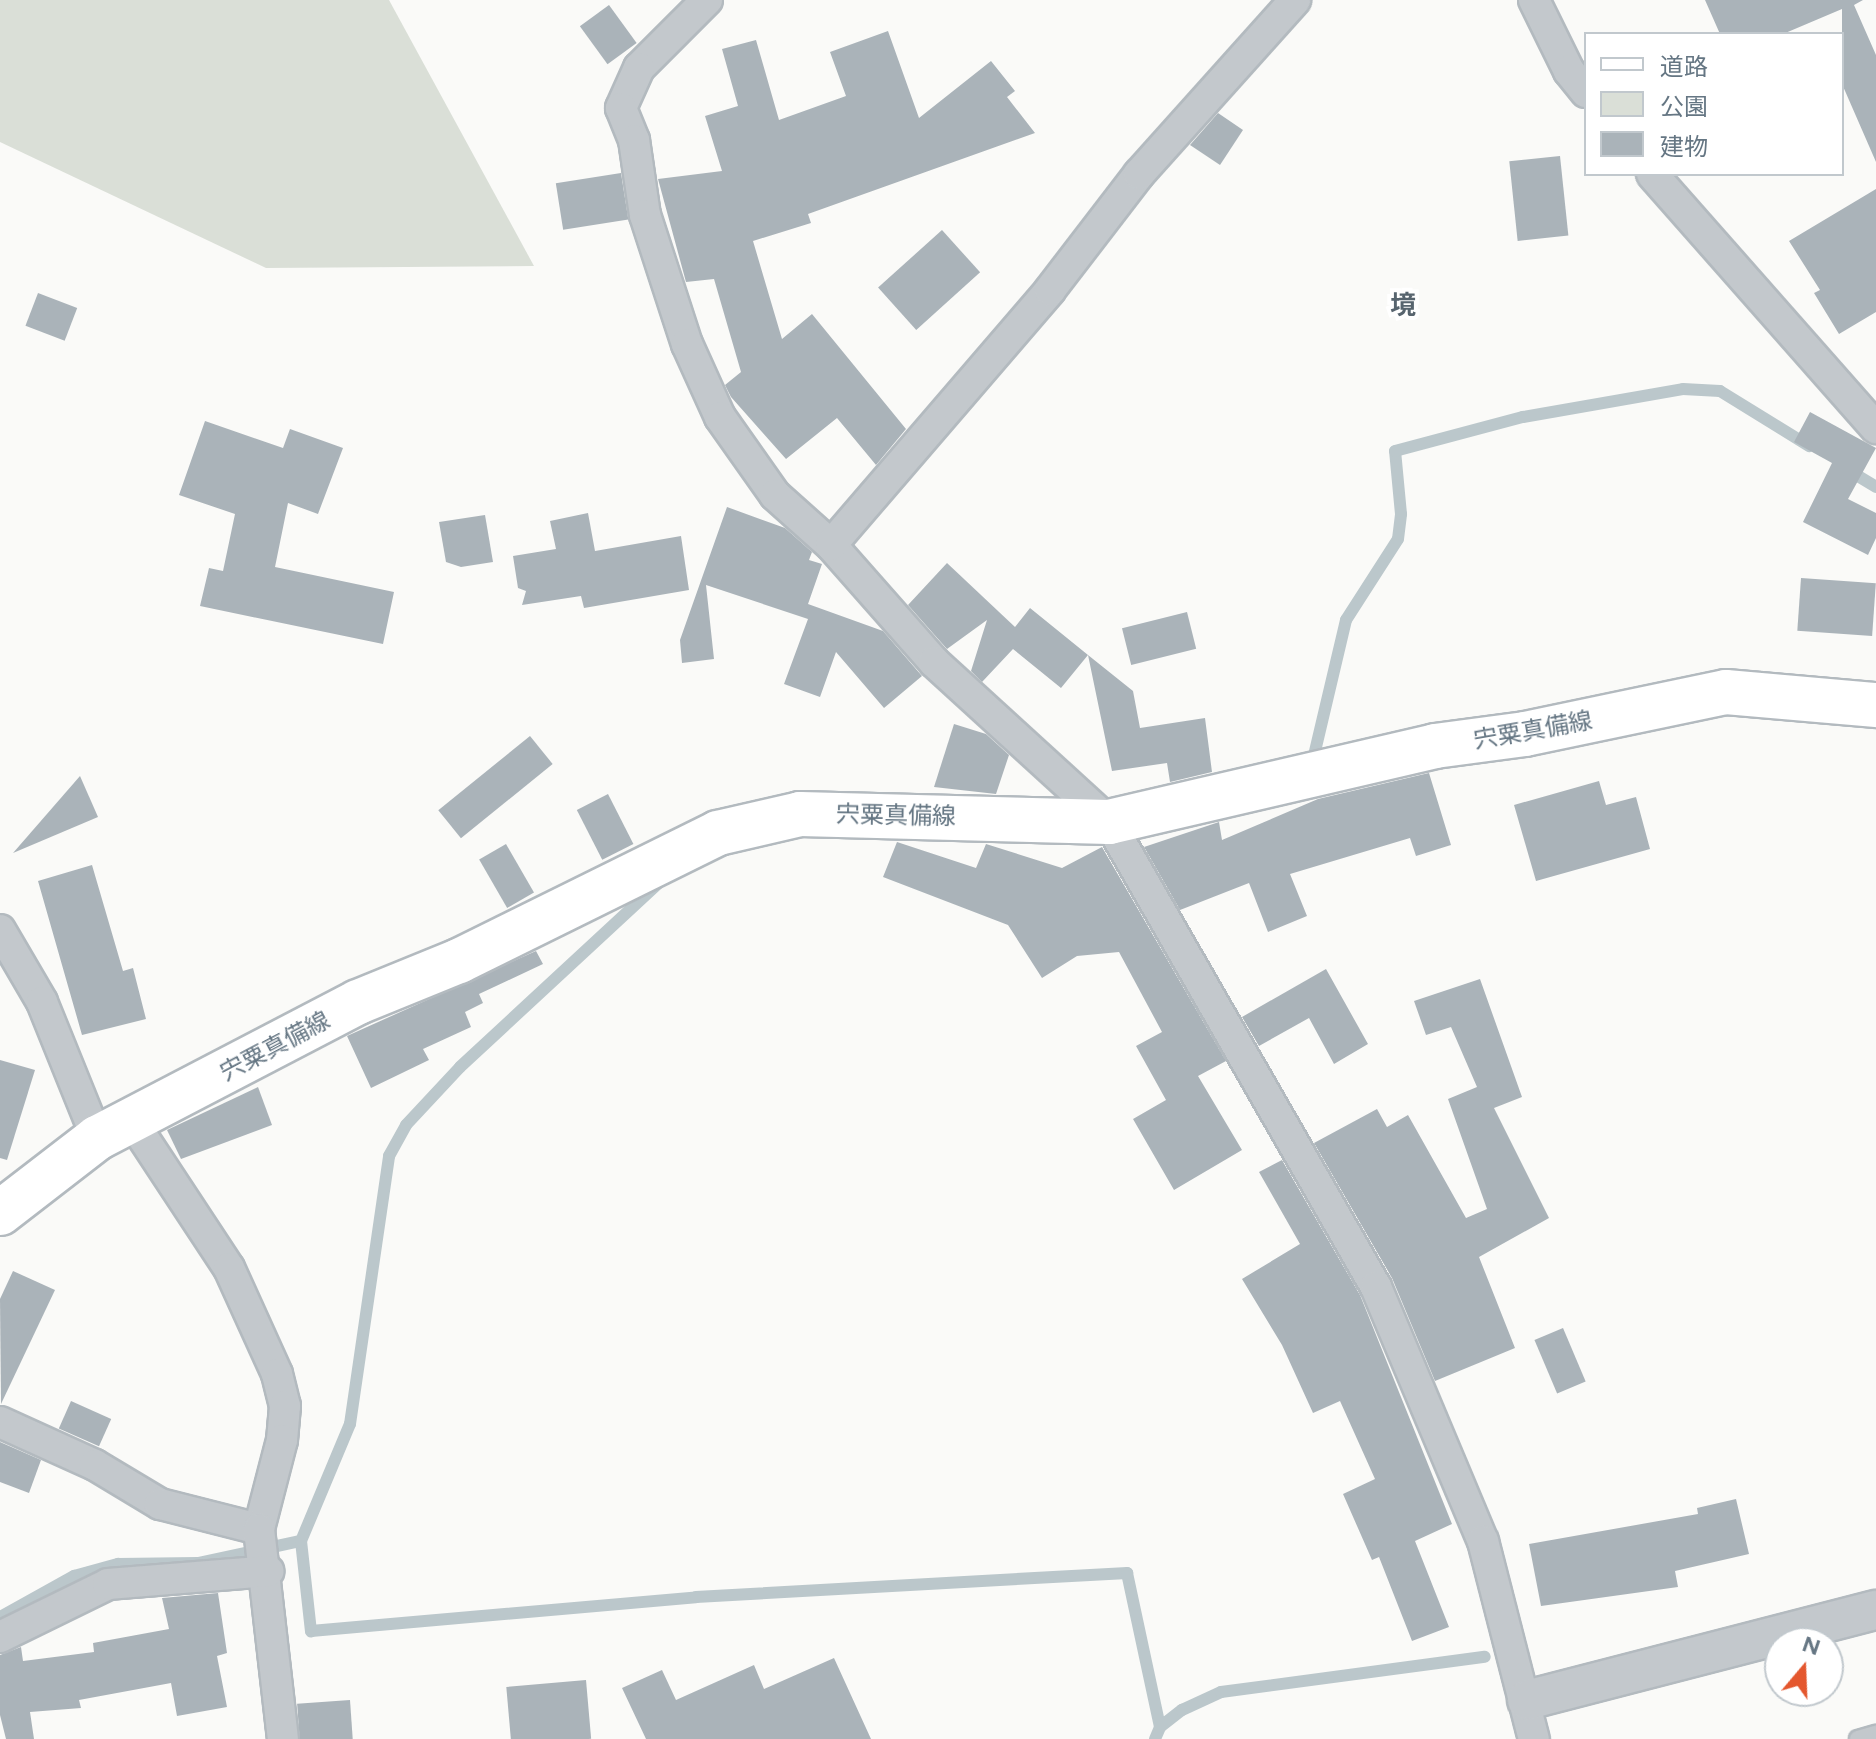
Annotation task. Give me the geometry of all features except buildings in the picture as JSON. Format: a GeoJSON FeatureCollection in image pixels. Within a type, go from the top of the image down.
{"type":"FeatureCollection","features":[{"type":"Feature","properties":{"kind":"main road","name":"宍粟真備線"},"geometry":{"type":"LineString","coordinates":[[0,1213],[114,1129],[358,1002],[459,961],[718,833],[800,814],[1109,822],[1435,746],[1525,734],[1726,692],[1876,705]]}},
{"type":"Feature","properties":{"kind":"street"},"geometry":{"type":"LineString","coordinates":[[707,0],[639,68],[621,108],[634,140],[645,215],[687,344],[720,417],[775,495],[831,545],[934,662],[1109,822],[1376,1287],[1483,1541],[1527,1700],[1534,1739]]}},
{"type":"Feature","properties":{"kind":"street"},"geometry":{"type":"LineString","coordinates":[[831,545],[1050,290],[1139,174],[1295,0]]}},
{"type":"Feature","properties":{"kind":"street"},"geometry":{"type":"LineString","coordinates":[[1534,0],[1569,71],[1584,90]]}},
{"type":"Feature","properties":{"kind":"street"},"geometry":{"type":"LineString","coordinates":[[1654,176],[1764,307],[1876,428]]}},
{"type":"Feature","properties":{"kind":"street"},"geometry":{"type":"LineString","coordinates":[[0,930],[114,1129],[229,1268],[277,1374],[285,1406],[282,1440],[259,1529],[268,1571],[283,1739]]}},
{"type":"Feature","properties":{"kind":"street"},"geometry":{"type":"LineString","coordinates":[[0,1422],[95,1465],[160,1504],[259,1529]]}},
{"type":"Feature","properties":{"kind":"street"},"geometry":{"type":"LineString","coordinates":[[0,1637],[108,1584],[268,1571]]}},
{"type":"Feature","properties":{"kind":"street"},"geometry":{"type":"LineString","coordinates":[[1527,1700],[1876,1610]]}},
{"type":"Feature","properties":{"kind":"lane"},"geometry":{"type":"LineString","coordinates":[[1858,1739],[1876,1734]]}},
{"type":"Feature","properties":{"kind":"green space"},"geometry":{"type":"Polygon","coordinates":[[[0,0],[389,0],[534,266],[266,268],[0,142],[0,0]]]}},
{"type":"Feature","properties":{"kind":"waterway"},"geometry":{"type":"LineString","coordinates":[[1312,764],[1346,620],[1398,539],[1401,514],[1395,451],[1523,417],[1683,389],[1720,391],[1809,446]]}},
{"type":"Feature","properties":{"kind":"waterway"},"geometry":{"type":"LineString","coordinates":[[1848,470],[1876,487]]}},
{"type":"Feature","properties":{"kind":"waterway"},"geometry":{"type":"LineString","coordinates":[[0,1617],[74,1576],[118,1564],[198,1563],[301,1541],[350,1424],[389,1156],[406,1125],[460,1067],[659,883]]}},
{"type":"Feature","properties":{"kind":"waterway"},"geometry":{"type":"LineString","coordinates":[[301,1541],[311,1631],[696,1597],[1127,1573],[1160,1727]]}},
{"type":"Feature","properties":{"kind":"waterway"},"geometry":{"type":"LineString","coordinates":[[1155,1739],[1160,1727],[1182,1710],[1221,1692],[1485,1657]]}},
{"type":"Feature","properties":{"kind":"district","name":"境"},"geometry":{"type":"Point","coordinates":[1403,306]}}]}
